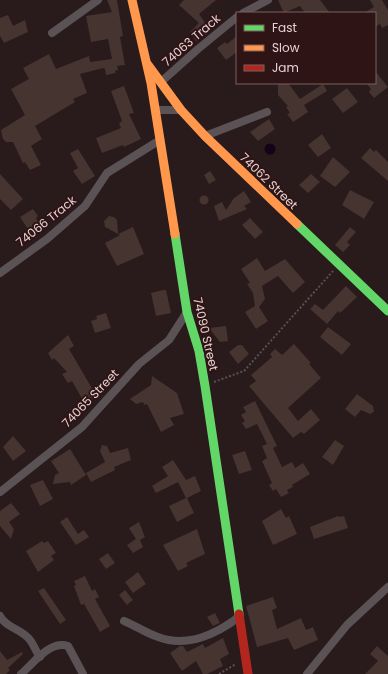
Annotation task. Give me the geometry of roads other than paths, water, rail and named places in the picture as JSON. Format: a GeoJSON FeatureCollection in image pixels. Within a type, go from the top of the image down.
{"type":"FeatureCollection","features":[{"type":"Feature","properties":{"kind":"street"},"geometry":{"type":"LineString","coordinates":[[52,33],[98,0]]}},
{"type":"Feature","properties":{"kind":"street","name":"74090 Street"},"geometry":{"type":"LineString","coordinates":[[132,0],[146,57],[187,312],[199,351],[248,674]]}},
{"type":"Feature","properties":{"kind":"street"},"geometry":{"type":"LineString","coordinates":[[246,12],[268,0]]}},
{"type":"Feature","properties":{"kind":"street","name":"74063 Track"},"geometry":{"type":"LineString","coordinates":[[162,81],[198,48],[236,18]]}},
{"type":"Feature","properties":{"kind":"street","name":"74062 Street"},"geometry":{"type":"LineString","coordinates":[[146,57],[148,64],[162,81],[181,110],[205,136],[388,311]]}},
{"type":"Feature","properties":{"kind":"street"},"geometry":{"type":"LineString","coordinates":[[155,110],[181,110]]}},
{"type":"Feature","properties":{"kind":"street"},"geometry":{"type":"LineString","coordinates":[[205,136],[267,112]]}},
{"type":"Feature","properties":{"kind":"street","name":"74066 Track"},"geometry":{"type":"LineString","coordinates":[[0,273],[47,239],[85,206],[107,173],[160,140]]}},
{"type":"Feature","properties":{"kind":"street","name":"74065 Street"},"geometry":{"type":"LineString","coordinates":[[0,492],[82,427],[139,364],[169,340],[187,312]]}},
{"type":"Feature","properties":{"kind":"street"},"geometry":{"type":"LineString","coordinates":[[307,674],[347,625],[388,586]]}},
{"type":"Feature","properties":{"kind":"street"},"geometry":{"type":"LineString","coordinates":[[0,616],[3,622],[18,630],[30,640],[40,657]]}},
{"type":"Feature","properties":{"kind":"street"},"geometry":{"type":"LineString","coordinates":[[124,622],[139,626],[158,637],[178,641],[199,638],[224,629],[240,616]]}},
{"type":"Feature","properties":{"kind":"street"},"geometry":{"type":"LineString","coordinates":[[21,674],[53,646],[61,644],[68,646],[83,674]]}}]}
